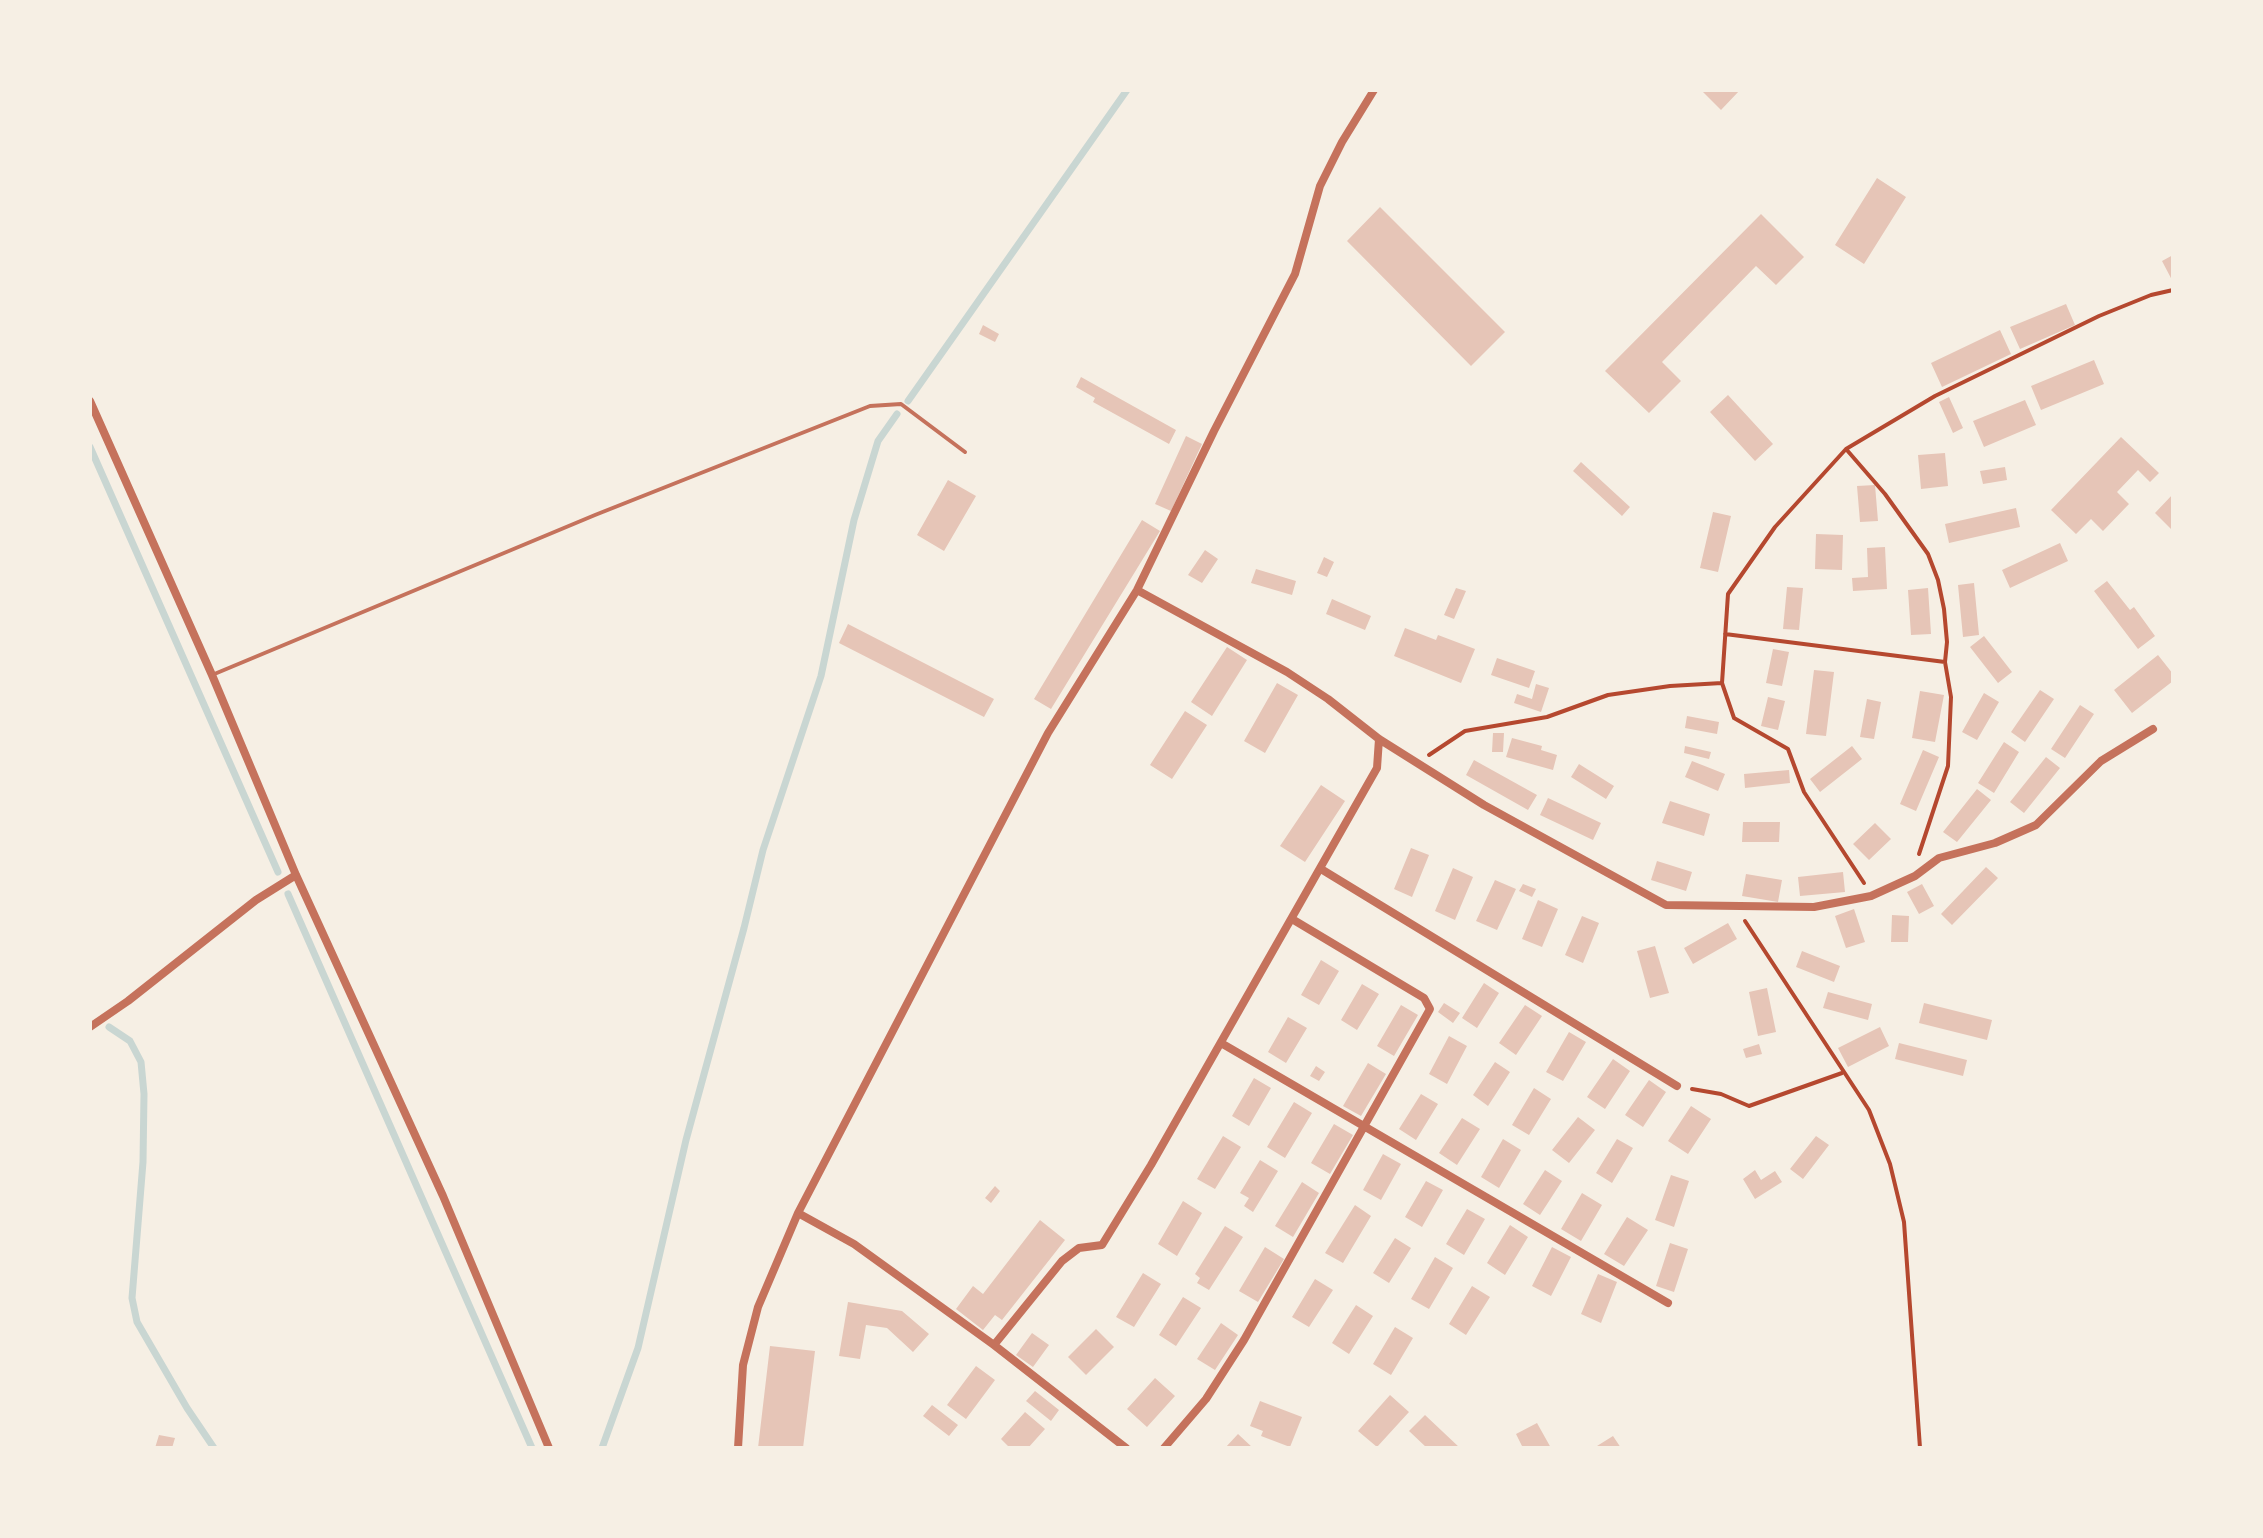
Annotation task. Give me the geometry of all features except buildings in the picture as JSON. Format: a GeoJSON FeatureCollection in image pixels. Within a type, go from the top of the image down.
{"type":"FeatureCollection","features":[{"type":"Feature","properties":{"kind":"street"},"geometry":{"type":"LineString","coordinates":[[738,1448],[743,1365],[758,1307],[798,1213],[1041,746],[1137,590],[1295,274],[1320,186],[1374,90]]}},
{"type":"Feature","properties":{"kind":"street"},"geometry":{"type":"LineString","coordinates":[[90,401],[212,675],[296,875],[443,1196],[549,1448]]}},
{"type":"Feature","properties":{"kind":"street"},"geometry":{"type":"LineString","coordinates":[[1137,590],[1287,672],[1379,739],[1497,813],[1666,905],[1814,907],[1871,896],[1915,876],[1939,858],[1995,843],[2036,825],[2101,761],[2153,729]]}},
{"type":"Feature","properties":{"kind":"street"},"geometry":{"type":"LineString","coordinates":[[994,1345],[1062,1261],[1079,1248],[1102,1245],[1377,768],[1379,739]]}},
{"type":"Feature","properties":{"kind":"street"},"geometry":{"type":"LineString","coordinates":[[1321,869],[1677,1086]]}},
{"type":"Feature","properties":{"kind":"street"},"geometry":{"type":"LineString","coordinates":[[90,1027],[128,1001],[256,900],[296,875]]}},
{"type":"Feature","properties":{"kind":"street"},"geometry":{"type":"LineString","coordinates":[[1164,1448],[1206,1399],[1244,1340],[1430,1009],[1424,998],[1292,919]]}},
{"type":"Feature","properties":{"kind":"street"},"geometry":{"type":"LineString","coordinates":[[1221,1043],[1668,1303]]}},
{"type":"Feature","properties":{"kind":"street"},"geometry":{"type":"LineString","coordinates":[[798,1213],[854,1244],[994,1345],[1126,1448]]}},
{"type":"Feature","properties":{"kind":"lane"},"geometry":{"type":"LineString","coordinates":[[212,675],[595,515],[870,406],[901,404],[965,452]]}},
{"type":"Feature","properties":{"kind":"path"},"geometry":{"type":"LineString","coordinates":[[1871,896],[1849,857],[1804,792],[1788,749],[1734,718],[1722,683],[1728,594],[1775,527],[1846,449],[1935,396],[2086,323],[2151,295],[2173,290]]}},
{"type":"Feature","properties":{"kind":"path"},"geometry":{"type":"LineString","coordinates":[[1846,449],[1885,494],[1928,554],[1944,609],[1945,662],[1951,697],[1948,766],[1927,826],[1915,876]]}},
{"type":"Feature","properties":{"kind":"path"},"geometry":{"type":"LineString","coordinates":[[1725,634],[1945,662]]}},
{"type":"Feature","properties":{"kind":"path"},"geometry":{"type":"LineString","coordinates":[[1418,765],[1437,748],[1465,731],[1547,717],[1608,695],[1670,686],[1722,683]]}},
{"type":"Feature","properties":{"kind":"path"},"geometry":{"type":"LineString","coordinates":[[1730,904],[1746,921],[1780,971],[1869,1110],[1890,1164],[1902,1209],[1910,1277],[1920,1448]]}},
{"type":"Feature","properties":{"kind":"path"},"geometry":{"type":"LineString","coordinates":[[1677,1086],[1721,1094],[1749,1106],[1843,1073]]}},
{"type":"Feature","properties":{"kind":"waterway"},"geometry":{"type":"LineString","coordinates":[[908,401],[1127,90]]}},
{"type":"Feature","properties":{"kind":"waterway"},"geometry":{"type":"LineString","coordinates":[[602,1448],[638,1348],[686,1140],[763,850],[821,676],[854,520],[878,441],[897,414]]}},
{"type":"Feature","properties":{"kind":"waterway"},"geometry":{"type":"LineString","coordinates":[[90,447],[278,872]]}},
{"type":"Feature","properties":{"kind":"waterway"},"geometry":{"type":"LineString","coordinates":[[288,894],[532,1448]]}},
{"type":"Feature","properties":{"kind":"waterway"},"geometry":{"type":"LineString","coordinates":[[109,1027],[130,1041],[141,1062],[143,1162],[132,1298],[137,1322],[214,1448]]}}]}
